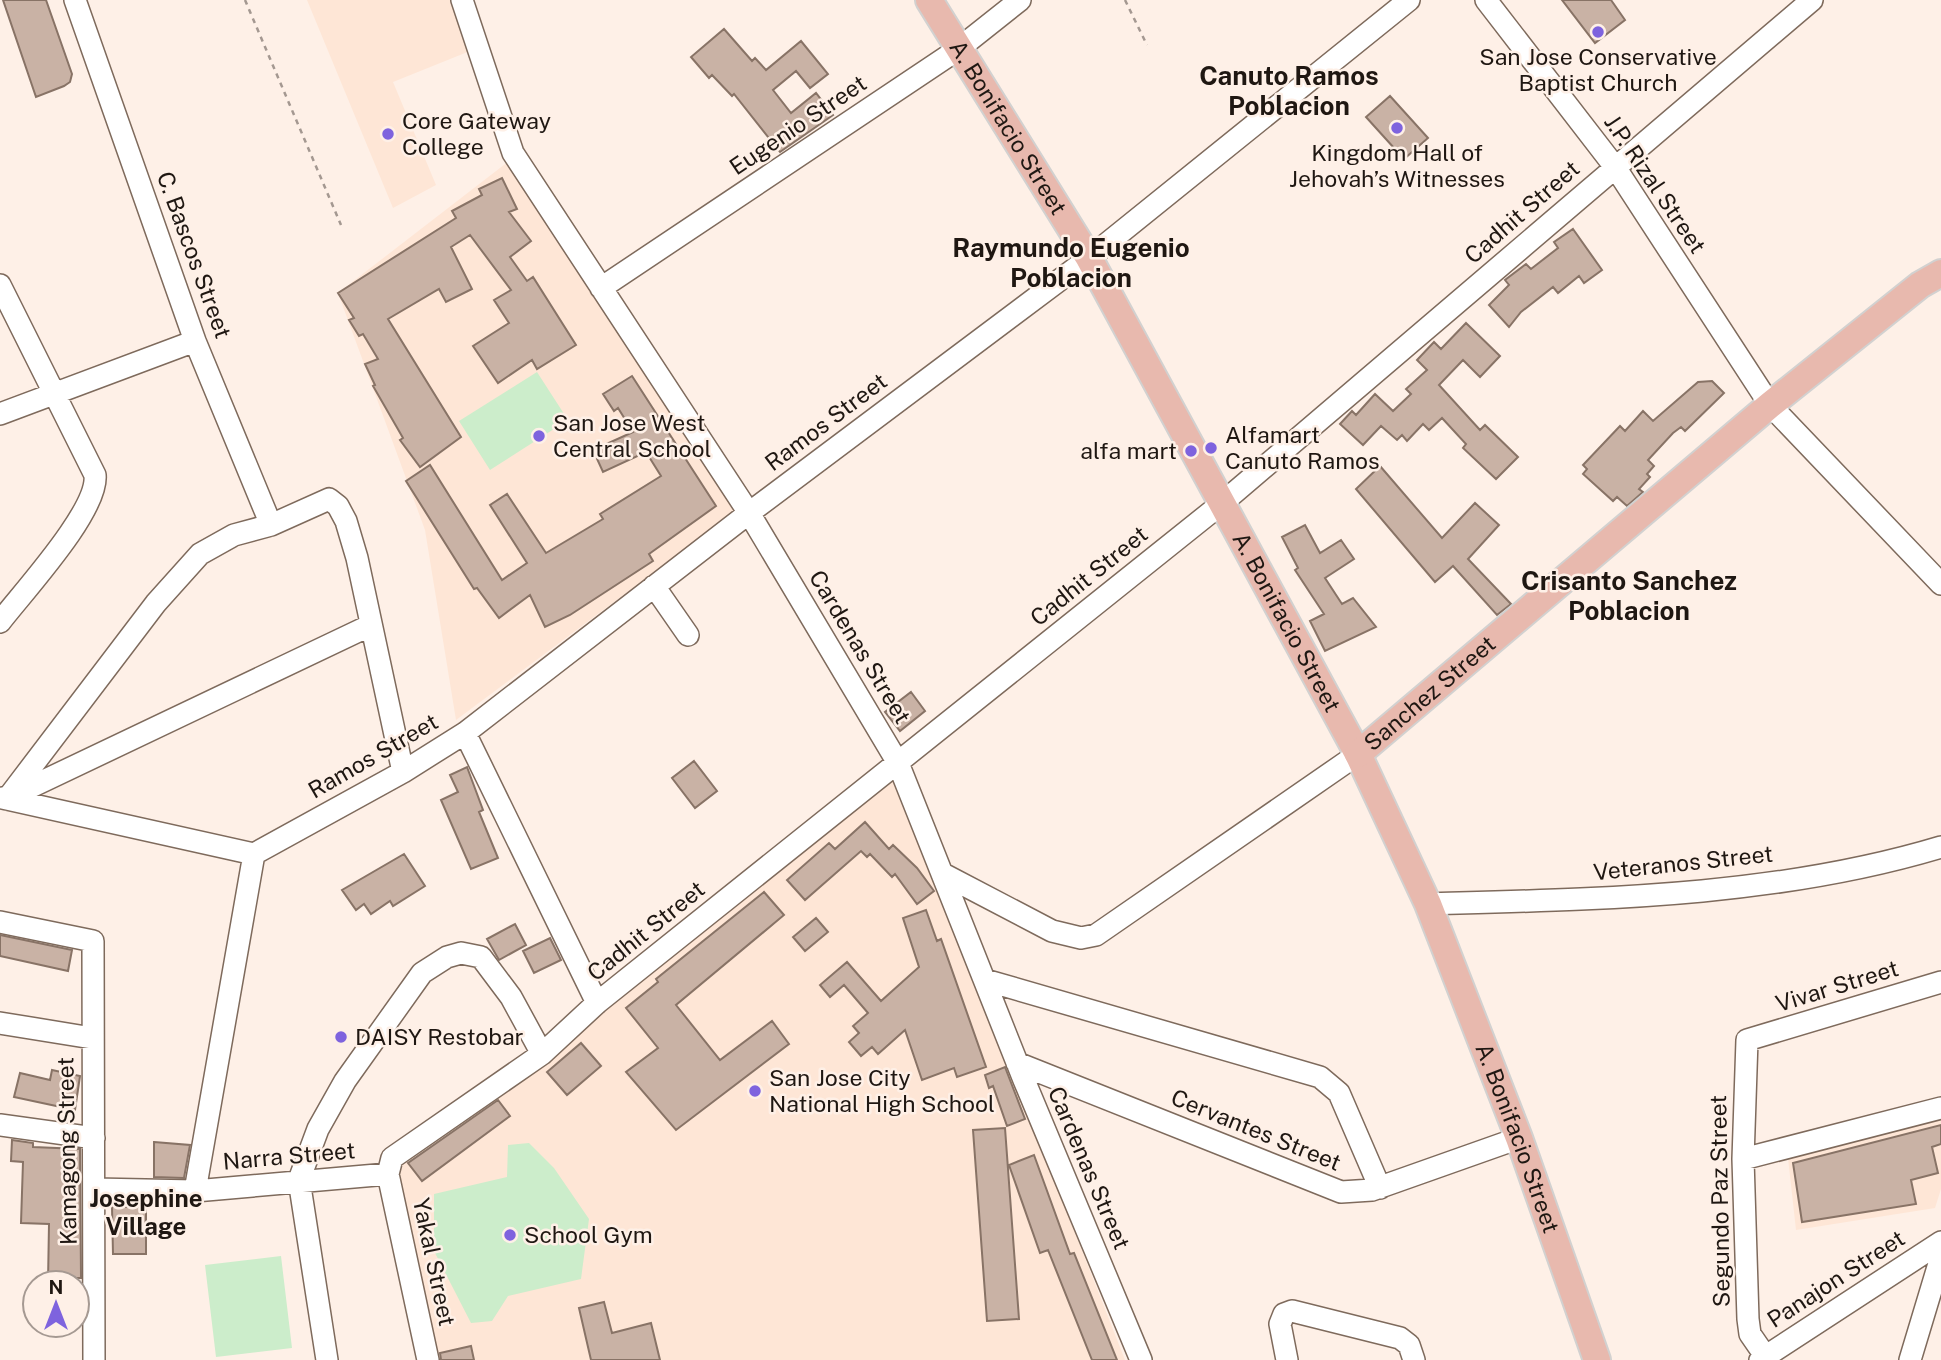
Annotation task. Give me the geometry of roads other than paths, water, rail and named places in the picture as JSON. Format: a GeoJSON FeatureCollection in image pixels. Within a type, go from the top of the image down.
{"type":"FeatureCollection","features":[{"type":"Feature","properties":{"kind":"main road","name":"A. Bonifacio Street"},"geometry":{"type":"LineString","coordinates":[[929,0],[957,50],[1089,258],[1358,754],[1428,905],[1519,1138],[1597,1360]]}},
{"type":"Feature","properties":{"kind":"main road","name":"Sanchez Street"},"geometry":{"type":"LineString","coordinates":[[1358,754],[1770,404],[1920,285],[1941,273]]}},
{"type":"Feature","properties":{"kind":"street","name":"C. Bascos Street"},"geometry":{"type":"LineString","coordinates":[[75,0],[195,341],[271,525]]}},
{"type":"Feature","properties":{"kind":"street","name":"Cardenas Street"},"geometry":{"type":"LineString","coordinates":[[462,0],[513,153],[748,513],[898,763],[945,875],[1017,1063],[1141,1360]]}},
{"type":"Feature","properties":{"kind":"street","name":"Eugenio Street"},"geometry":{"type":"LineString","coordinates":[[601,288],[957,50],[1020,0]]}},
{"type":"Feature","properties":{"kind":"street","name":"Ramos Street"},"geometry":{"type":"LineString","coordinates":[[254,854],[403,772],[466,733],[748,513],[1089,258],[1409,0]]}},
{"type":"Feature","properties":{"kind":"street","name":"J.P. Rizal Street"},"geometry":{"type":"LineString","coordinates":[[1486,0],[1615,167],[1770,404],[1941,584]]}},
{"type":"Feature","properties":{"kind":"street","name":"Cadhit Street"},"geometry":{"type":"LineString","coordinates":[[388,1174],[392,1158],[542,1054],[597,1003],[1221,504],[1812,0]]}},
{"type":"Feature","properties":{"kind":"street"},"geometry":{"type":"LineString","coordinates":[[0,285],[95,475],[96,483],[87,509],[0,622]]}},
{"type":"Feature","properties":{"kind":"street"},"geometry":{"type":"LineString","coordinates":[[0,414],[195,341]]}},
{"type":"Feature","properties":{"kind":"street"},"geometry":{"type":"LineString","coordinates":[[4,798],[156,603],[200,554],[234,536],[271,525],[329,499],[338,506],[357,558],[403,772]]}},
{"type":"Feature","properties":{"kind":"street"},"geometry":{"type":"LineString","coordinates":[[654,586],[688,635]]}},
{"type":"Feature","properties":{"kind":"street"},"geometry":{"type":"LineString","coordinates":[[4,798],[370,625]]}},
{"type":"Feature","properties":{"kind":"street"},"geometry":{"type":"LineString","coordinates":[[466,733],[597,1003]]}},
{"type":"Feature","properties":{"kind":"street","name":"Sanchez Street"},"geometry":{"type":"LineString","coordinates":[[945,875],[1052,931],[1081,938],[1096,935],[1358,754]]}},
{"type":"Feature","properties":{"kind":"street"},"geometry":{"type":"LineString","coordinates":[[4,798],[254,854],[195,1191]]}},
{"type":"Feature","properties":{"kind":"street","name":"Veteranos Street"},"geometry":{"type":"LineString","coordinates":[[1428,905],[1653,897],[1728,889],[1813,875],[1941,847]]}},
{"type":"Feature","properties":{"kind":"street","name":"Kamagong Street"},"geometry":{"type":"LineString","coordinates":[[0,922],[93,941],[94,1360]]}},
{"type":"Feature","properties":{"kind":"street"},"geometry":{"type":"LineString","coordinates":[[327,1360],[299,1180],[318,1129],[345,1081],[422,973],[447,957],[461,953],[481,957],[511,997],[542,1054]]}},
{"type":"Feature","properties":{"kind":"street"},"geometry":{"type":"LineString","coordinates":[[985,980],[1320,1077],[1339,1093],[1380,1188]]}},
{"type":"Feature","properties":{"kind":"street","name":"Vivar Street"},"geometry":{"type":"LineString","coordinates":[[1747,1040],[1941,982]]}},
{"type":"Feature","properties":{"kind":"street"},"geometry":{"type":"LineString","coordinates":[[0,1023],[92,1038]]}},
{"type":"Feature","properties":{"kind":"street","name":"Segundo Paz Street"},"geometry":{"type":"LineString","coordinates":[[1747,1040],[1742,1159],[1748,1319],[1750,1334],[1765,1359]]}},
{"type":"Feature","properties":{"kind":"street","name":"Cervantes Street"},"geometry":{"type":"LineString","coordinates":[[1017,1063],[1326,1188],[1356,1192],[1380,1188],[1519,1138]]}},
{"type":"Feature","properties":{"kind":"street"},"geometry":{"type":"LineString","coordinates":[[1742,1159],[1941,1108]]}},
{"type":"Feature","properties":{"kind":"street"},"geometry":{"type":"LineString","coordinates":[[0,1125],[94,1138]]}},
{"type":"Feature","properties":{"kind":"street","name":"Narra Street"},"geometry":{"type":"LineString","coordinates":[[95,1189],[195,1191],[388,1174]]}},
{"type":"Feature","properties":{"kind":"street","name":"Yakal Street"},"geometry":{"type":"LineString","coordinates":[[388,1174],[428,1360]]}},
{"type":"Feature","properties":{"kind":"street","name":"Panajon Street"},"geometry":{"type":"LineString","coordinates":[[1765,1359],[1941,1242]]}},
{"type":"Feature","properties":{"kind":"street"},"geometry":{"type":"LineString","coordinates":[[1910,1360],[1941,1257]]}},
{"type":"Feature","properties":{"kind":"street"},"geometry":{"type":"LineString","coordinates":[[1287,1360],[1280,1322],[1284,1314],[1292,1311],[1400,1338],[1409,1345],[1414,1360]]}},
{"type":"Feature","properties":{"kind":"place","name":"San Jose Conservative Baptist Church"},"geometry":{"type":"Point","coordinates":[1598,32]}},
{"type":"Feature","properties":{"kind":"place","name":"Kingdom Hall of Jehovah’s Witnesses"},"geometry":{"type":"Point","coordinates":[1397,128]}},
{"type":"Feature","properties":{"kind":"place","name":"Core Gateway College"},"geometry":{"type":"Point","coordinates":[388,134]}},
{"type":"Feature","properties":{"kind":"place","name":"San Jose West Central School"},"geometry":{"type":"Point","coordinates":[539,436]}},
{"type":"Feature","properties":{"kind":"place","name":"Alfamart Canuto Ramos"},"geometry":{"type":"Point","coordinates":[1211,448]}},
{"type":"Feature","properties":{"kind":"place","name":"alfa mart"},"geometry":{"type":"Point","coordinates":[1191,451]}},
{"type":"Feature","properties":{"kind":"place","name":"DAISY Restobar"},"geometry":{"type":"Point","coordinates":[341,1037]}},
{"type":"Feature","properties":{"kind":"place","name":"San Jose City National High School"},"geometry":{"type":"Point","coordinates":[755,1091]}},
{"type":"Feature","properties":{"kind":"place","name":"School Gym"},"geometry":{"type":"Point","coordinates":[510,1235]}},
{"type":"Feature","properties":{"kind":"district","name":"Canuto Ramos Poblacion"},"geometry":{"type":"Point","coordinates":[1289,91]}},
{"type":"Feature","properties":{"kind":"district","name":"Raymundo Eugenio Poblacion"},"geometry":{"type":"Point","coordinates":[1071,263]}},
{"type":"Feature","properties":{"kind":"district","name":"Crisanto Sanchez Poblacion"},"geometry":{"type":"Point","coordinates":[1629,596]}},
{"type":"Feature","properties":{"kind":"district","name":"Josephine Village"},"geometry":{"type":"Point","coordinates":[146,1213]}}]}
